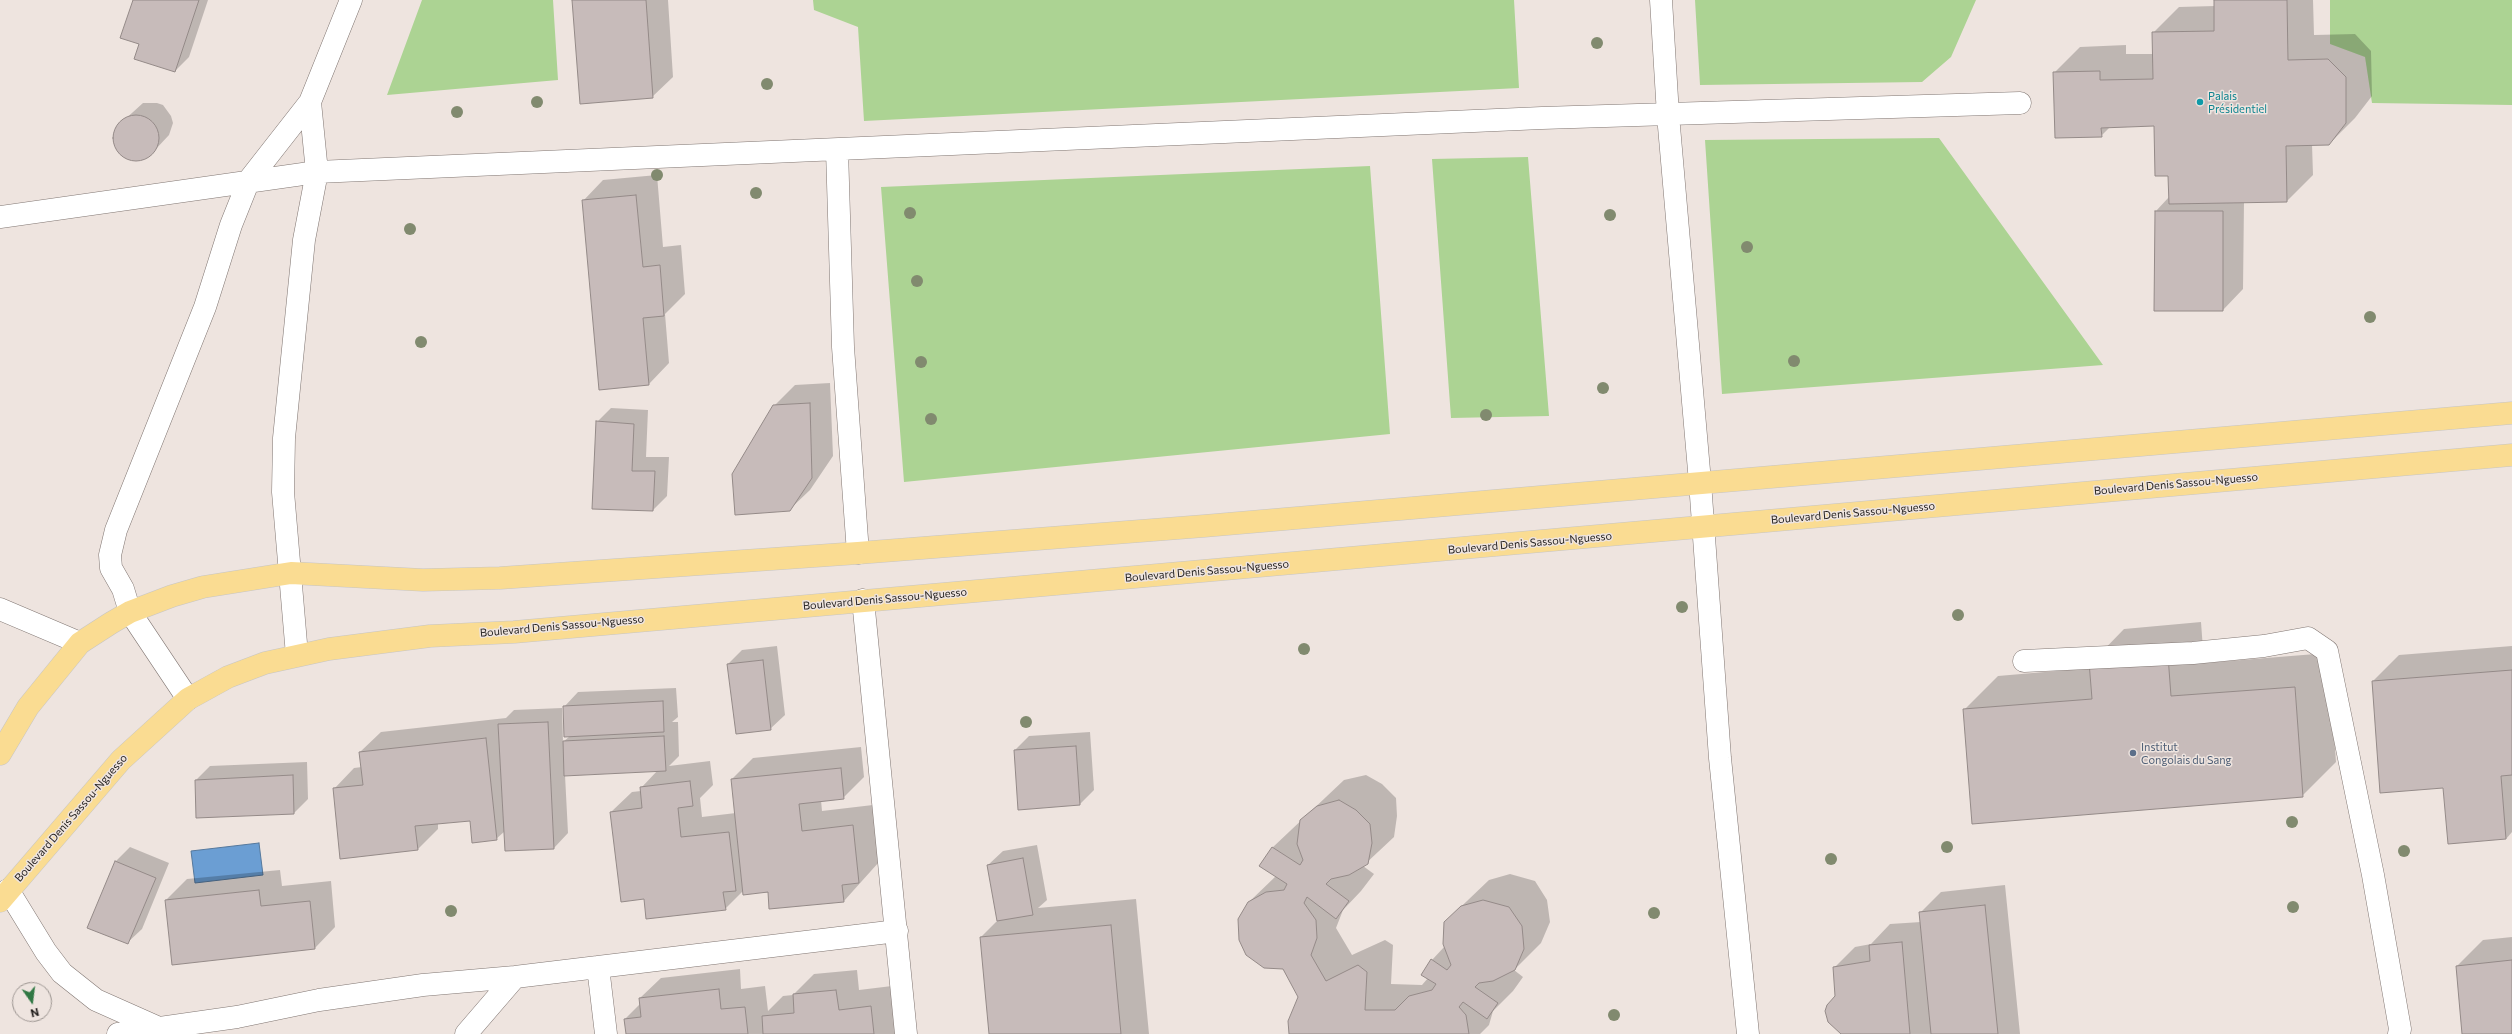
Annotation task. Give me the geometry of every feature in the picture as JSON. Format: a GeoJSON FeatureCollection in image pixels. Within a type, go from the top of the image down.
{"type":"FeatureCollection","features":[{"type":"Feature","properties":{"kind":"main road"},"geometry":{"type":"LineString","coordinates":[[0,754],[28,707],[80,643],[130,612],[172,596],[203,587],[290,573],[423,580],[500,578],[858,553],[1204,526],[2512,413]]}},
{"type":"Feature","properties":{"kind":"main road","name":"Boulevard Denis Sassou-Nguesso"},"geometry":{"type":"LineString","coordinates":[[4,896],[120,760],[188,699],[228,677],[265,663],[297,655],[430,636],[514,632],[863,600],[1702,528],[1852,512],[2512,455]]}},
{"type":"Feature","properties":{"kind":"street"},"geometry":{"type":"LineString","coordinates":[[188,699],[130,612],[123,589],[111,568],[110,555],[116,530],[206,307],[231,225],[249,180],[310,102],[351,0]]}},
{"type":"Feature","properties":{"kind":"street"},"geometry":{"type":"LineString","coordinates":[[1661,0],[1668,115],[1700,482],[1702,528],[1720,758],[1748,1034]]}},
{"type":"Feature","properties":{"kind":"street"},"geometry":{"type":"LineString","coordinates":[[297,655],[283,492],[284,438],[304,240],[317,172],[310,102]]}},
{"type":"Feature","properties":{"kind":"street"},"geometry":{"type":"LineString","coordinates":[[0,217],[249,180],[317,172],[1542,118],[2020,103]]}},
{"type":"Feature","properties":{"kind":"street"},"geometry":{"type":"LineString","coordinates":[[837,150],[844,348],[858,553]]}},
{"type":"Feature","properties":{"kind":"street"},"geometry":{"type":"LineString","coordinates":[[863,600],[906,1034]]}},
{"type":"Feature","properties":{"kind":"street"},"geometry":{"type":"LineString","coordinates":[[0,609],[80,643]]}},
{"type":"Feature","properties":{"kind":"street"},"geometry":{"type":"LineString","coordinates":[[2024,661],[2193,652],[2264,646],[2308,638],[2327,651],[2374,875],[2400,1029],[2399,1034]]}},
{"type":"Feature","properties":{"kind":"street"},"geometry":{"type":"LineString","coordinates":[[4,896],[62,973],[96,1000],[165,1031]]}},
{"type":"Feature","properties":{"kind":"street"},"geometry":{"type":"LineString","coordinates":[[118,1034],[165,1031],[326,999],[422,985],[514,977],[897,931]]}},
{"type":"Feature","properties":{"kind":"street"},"geometry":{"type":"LineString","coordinates":[[598,967],[606,1034]]}},
{"type":"Feature","properties":{"kind":"street"},"geometry":{"type":"LineString","coordinates":[[466,1034],[514,977]]}},
{"type":"Feature","properties":{"kind":"green space"},"geometry":{"type":"Polygon","coordinates":[[[422,0],[553,0],[558,80],[387,95],[422,0]]]}},
{"type":"Feature","properties":{"kind":"green space"},"geometry":{"type":"Polygon","coordinates":[[[813,0],[1514,0],[1519,88],[864,121],[858,27],[814,10],[813,0]]]}},
{"type":"Feature","properties":{"kind":"green space"},"geometry":{"type":"Polygon","coordinates":[[[1695,0],[1976,0],[1951,57],[1922,82],[1700,85],[1695,0]]]}},
{"type":"Feature","properties":{"kind":"green space"},"geometry":{"type":"Polygon","coordinates":[[[2330,0],[2512,0],[2512,105],[2372,103],[2365,57],[2330,44],[2330,0]]]}},
{"type":"Feature","properties":{"kind":"green space"},"geometry":{"type":"Polygon","coordinates":[[[1939,138],[2103,365],[1722,394],[1705,140],[1939,138]]]}},
{"type":"Feature","properties":{"kind":"green space"},"geometry":{"type":"Polygon","coordinates":[[[1528,157],[1549,416],[1451,418],[1432,159],[1528,157]]]}},
{"type":"Feature","properties":{"kind":"green space"},"geometry":{"type":"Polygon","coordinates":[[[1370,166],[1390,434],[904,482],[881,187],[1370,166]]]}},
{"type":"Feature","properties":{"kind":"water"},"geometry":{"type":"Polygon","coordinates":[[[259,843],[263,875],[195,883],[191,851],[259,843]]]}},
{"type":"Feature","properties":{"kind":"building"},"geometry":{"type":"Polygon","coordinates":[[[133,0],[199,0],[175,72],[134,59],[139,44],[120,38],[133,0]]]}},
{"type":"Feature","properties":{"kind":"building"},"geometry":{"type":"Polygon","coordinates":[[[572,0],[646,0],[653,98],[580,104],[572,0]]]}},
{"type":"Feature","properties":{"kind":"building","name":"Palais Présidentiel"},"geometry":{"type":"Polygon","coordinates":[[[2214,0],[2287,0],[2288,60],[2328,59],[2346,77],[2346,123],[2329,145],[2286,146],[2287,202],[2169,204],[2168,176],[2155,176],[2154,126],[2101,128],[2102,137],[2055,138],[2053,72],[2100,71],[2100,80],[2153,79],[2152,32],[2214,31],[2214,0]]]}},
{"type":"Feature","properties":{"kind":"building"},"geometry":{"type":"Polygon","coordinates":[[[136,115],[149,119],[155,125],[159,138],[155,151],[149,157],[136,161],[123,157],[117,151],[113,138],[117,125],[123,119],[136,115]]]}},
{"type":"Feature","properties":{"kind":"building"},"geometry":{"type":"Polygon","coordinates":[[[636,195],[643,267],[660,265],[664,316],[643,318],[649,385],[599,390],[582,200],[636,195]]]}},
{"type":"Feature","properties":{"kind":"building"},"geometry":{"type":"Polygon","coordinates":[[[2155,211],[2223,211],[2223,311],[2154,311],[2155,211]]]}},
{"type":"Feature","properties":{"kind":"building"},"geometry":{"type":"Polygon","coordinates":[[[810,403],[812,478],[790,511],[735,515],[732,474],[773,405],[810,403]]]}},
{"type":"Feature","properties":{"kind":"building"},"geometry":{"type":"Polygon","coordinates":[[[596,421],[634,424],[632,471],[655,471],[653,511],[592,509],[596,421]]]}},
{"type":"Feature","properties":{"kind":"building","name":"Institut Congolais du Sang"},"geometry":{"type":"Polygon","coordinates":[[[2168,656],[2171,696],[2295,687],[2303,797],[1972,824],[1963,709],[2092,699],[2089,662],[2168,656]]]}},
{"type":"Feature","properties":{"kind":"building"},"geometry":{"type":"Polygon","coordinates":[[[763,660],[771,730],[736,734],[727,664],[763,660]]]}},
{"type":"Feature","properties":{"kind":"building"},"geometry":{"type":"Polygon","coordinates":[[[2512,670],[2512,775],[2501,776],[2506,839],[2448,844],[2443,788],[2380,793],[2372,681],[2512,670]]]}},
{"type":"Feature","properties":{"kind":"building"},"geometry":{"type":"Polygon","coordinates":[[[663,701],[664,732],[564,737],[563,706],[663,701]]]}},
{"type":"Feature","properties":{"kind":"building"},"geometry":{"type":"Polygon","coordinates":[[[548,722],[554,849],[505,851],[498,724],[548,722]]]}},
{"type":"Feature","properties":{"kind":"building"},"geometry":{"type":"Polygon","coordinates":[[[664,736],[666,771],[564,776],[563,741],[664,736]]]}},
{"type":"Feature","properties":{"kind":"building"},"geometry":{"type":"Polygon","coordinates":[[[486,738],[497,840],[472,843],[470,821],[415,826],[418,850],[340,859],[333,788],[363,785],[359,752],[486,738]]]}},
{"type":"Feature","properties":{"kind":"building"},"geometry":{"type":"Polygon","coordinates":[[[1076,746],[1080,805],[1018,810],[1014,750],[1076,746]]]}},
{"type":"Feature","properties":{"kind":"building"},"geometry":{"type":"Polygon","coordinates":[[[841,768],[844,799],[799,804],[802,831],[853,825],[859,883],[842,885],[844,902],[769,909],[768,892],[743,895],[731,779],[841,768]]]}},
{"type":"Feature","properties":{"kind":"building"},"geometry":{"type":"Polygon","coordinates":[[[293,775],[294,814],[196,818],[195,780],[293,775]]]}},
{"type":"Feature","properties":{"kind":"building"},"geometry":{"type":"Polygon","coordinates":[[[690,781],[693,806],[678,808],[681,837],[729,832],[736,891],[723,892],[726,910],[646,919],[644,899],[621,902],[610,812],[642,808],[640,787],[690,781]]]}},
{"type":"Feature","properties":{"kind":"building"},"geometry":{"type":"Polygon","coordinates":[[[1339,800],[1356,810],[1370,824],[1372,843],[1368,864],[1349,875],[1331,879],[1326,884],[1349,901],[1336,919],[1307,897],[1304,903],[1316,920],[1317,938],[1311,955],[1326,981],[1358,965],[1367,972],[1365,1010],[1395,1010],[1409,996],[1432,990],[1436,984],[1421,975],[1431,959],[1447,970],[1451,965],[1443,944],[1444,922],[1461,906],[1483,900],[1509,907],[1522,926],[1524,949],[1515,970],[1493,981],[1479,983],[1475,987],[1498,1003],[1487,1019],[1463,1002],[1459,1007],[1466,1015],[1469,1034],[1289,1034],[1288,1021],[1298,997],[1283,969],[1264,968],[1246,955],[1239,940],[1238,919],[1248,902],[1266,892],[1284,890],[1287,884],[1259,866],[1272,847],[1300,865],[1303,860],[1297,844],[1300,820],[1317,806],[1339,800]]]}},
{"type":"Feature","properties":{"kind":"building"},"geometry":{"type":"Polygon","coordinates":[[[1023,858],[1033,915],[997,921],[987,865],[1023,858]]]}},
{"type":"Feature","properties":{"kind":"building"},"geometry":{"type":"Polygon","coordinates":[[[115,861],[156,878],[128,944],[87,928],[115,861]]]}},
{"type":"Feature","properties":{"kind":"building"},"geometry":{"type":"Polygon","coordinates":[[[259,890],[261,906],[310,901],[315,949],[172,965],[165,900],[259,890]]]}},
{"type":"Feature","properties":{"kind":"building"},"geometry":{"type":"Polygon","coordinates":[[[1985,905],[1998,1034],[1931,1034],[1919,912],[1985,905]]]}},
{"type":"Feature","properties":{"kind":"building"},"geometry":{"type":"Polygon","coordinates":[[[1111,925],[1121,1034],[989,1034],[980,937],[1111,925]]]}},
{"type":"Feature","properties":{"kind":"building"},"geometry":{"type":"Polygon","coordinates":[[[1902,942],[1910,1034],[1841,1034],[1828,1022],[1825,1011],[1827,1005],[1835,996],[1833,967],[1870,961],[1869,945],[1902,942]]]}},
{"type":"Feature","properties":{"kind":"building"},"geometry":{"type":"Polygon","coordinates":[[[2512,960],[2512,1034],[2462,1034],[2456,966],[2512,960]]]}},
{"type":"Feature","properties":{"kind":"building"},"geometry":{"type":"Polygon","coordinates":[[[719,989],[721,1009],[745,1007],[748,1034],[626,1034],[624,1019],[641,1017],[639,998],[719,989]]]}},
{"type":"Feature","properties":{"kind":"building"},"geometry":{"type":"Polygon","coordinates":[[[836,990],[839,1010],[871,1006],[874,1034],[763,1034],[762,1016],[794,1013],[793,994],[836,990]]]}},
{"type":"Feature","properties":{"kind":"place","name":"Palais Présidentiel"},"geometry":{"type":"Point","coordinates":[2200,102]}},
{"type":"Feature","properties":{"kind":"place","name":"Institut Congolais du Sang"},"geometry":{"type":"Point","coordinates":[2133,753]}}]}
